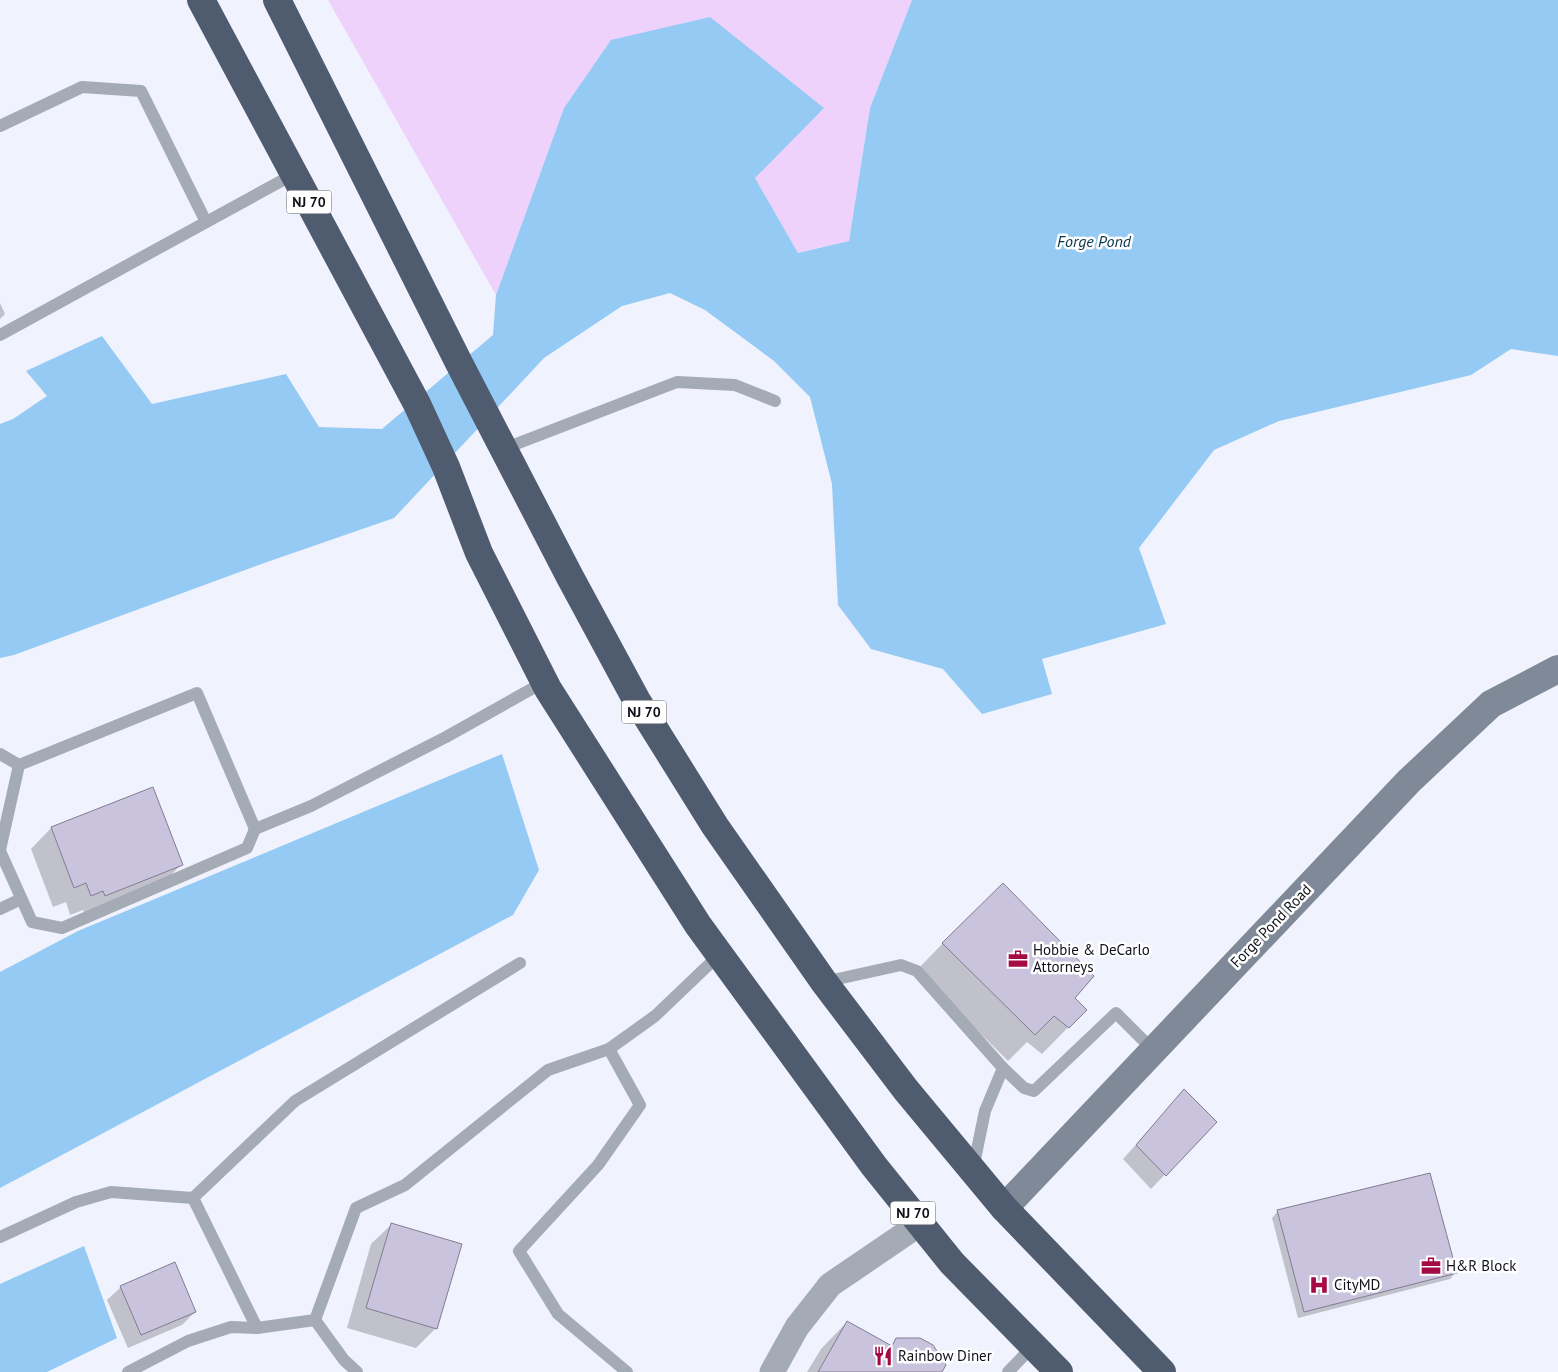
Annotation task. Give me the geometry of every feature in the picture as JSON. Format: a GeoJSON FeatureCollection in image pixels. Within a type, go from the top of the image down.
{"type":"FeatureCollection","features":[{"type":"Feature","properties":{"kind":"highway","name":"NJ 70"},"geometry":{"type":"LineString","coordinates":[[201,0],[417,404],[446,467],[479,552],[544,682],[698,925],[874,1166],[952,1263],[1059,1372]]}},
{"type":"Feature","properties":{"kind":"highway","name":"NJ 70"},"geometry":{"type":"LineString","coordinates":[[277,0],[459,363],[570,577],[637,701],[715,826],[824,982],[906,1090],[972,1171],[1004,1208],[1162,1372]]}},
{"type":"Feature","properties":{"kind":"street","name":"Forge Pond Road"},"geometry":{"type":"LineString","coordinates":[[1004,1208],[1415,775],[1491,704],[1558,668]]}},
{"type":"Feature","properties":{"kind":"street"},"geometry":{"type":"LineString","coordinates":[[772,1372],[797,1327],[830,1285],[920,1223]]}},
{"type":"Feature","properties":{"kind":"lane"},"geometry":{"type":"LineString","coordinates":[[0,126],[82,87],[141,91],[206,222]]}},
{"type":"Feature","properties":{"kind":"lane"},"geometry":{"type":"LineString","coordinates":[[0,335],[294,174]]}},
{"type":"Feature","properties":{"kind":"lane"},"geometry":{"type":"LineString","coordinates":[[498,437],[677,382],[735,385],[776,401]]}},
{"type":"Feature","properties":{"kind":"lane"},"geometry":{"type":"LineString","coordinates":[[19,765],[0,850],[32,922],[62,928],[247,848],[255,829],[311,806],[446,737],[544,682]]}},
{"type":"Feature","properties":{"kind":"lane"},"geometry":{"type":"LineString","coordinates":[[19,765],[197,693],[255,829]]}},
{"type":"Feature","properties":{"kind":"lane"},"geometry":{"type":"LineString","coordinates":[[0,754],[19,765]]}},
{"type":"Feature","properties":{"kind":"lane"},"geometry":{"type":"LineString","coordinates":[[0,909],[22,899]]}},
{"type":"Feature","properties":{"kind":"lane"},"geometry":{"type":"LineString","coordinates":[[315,1320],[356,1208],[405,1184],[548,1070],[609,1049],[655,1016],[720,954]]}},
{"type":"Feature","properties":{"kind":"lane"},"geometry":{"type":"LineString","coordinates":[[0,1237],[76,1202],[111,1192],[192,1198],[295,1101],[520,963]]}},
{"type":"Feature","properties":{"kind":"lane"},"geometry":{"type":"LineString","coordinates":[[824,982],[901,965],[917,971],[1003,1068],[1024,1088],[1034,1091],[1116,1014],[1153,1050]]}},
{"type":"Feature","properties":{"kind":"lane"},"geometry":{"type":"LineString","coordinates":[[609,1049],[640,1105],[598,1165],[519,1251],[558,1314],[628,1372]]}},
{"type":"Feature","properties":{"kind":"lane"},"geometry":{"type":"LineString","coordinates":[[972,1171],[985,1111],[1003,1068]]}},
{"type":"Feature","properties":{"kind":"lane"},"geometry":{"type":"LineString","coordinates":[[192,1198],[257,1328]]}},
{"type":"Feature","properties":{"kind":"lane"},"geometry":{"type":"LineString","coordinates":[[128,1372],[188,1341],[231,1327],[257,1328],[315,1320]]}},
{"type":"Feature","properties":{"kind":"lane"},"geometry":{"type":"LineString","coordinates":[[315,1320],[344,1360],[357,1372]]}},
{"type":"Feature","properties":{"kind":"lane"},"geometry":{"type":"LineString","coordinates":[[1008,1372],[1034,1346]]}},
{"type":"Feature","properties":{"kind":"shaded area"},"geometry":{"type":"Polygon","coordinates":[[[328,0],[912,0],[870,108],[849,241],[798,253],[755,178],[710,17],[611,41],[564,108],[496,295],[328,0]]]}},
{"type":"Feature","properties":{"kind":"water","name":"Forge Pond"},"geometry":{"type":"Polygon","coordinates":[[[912,0],[1558,0],[1558,356],[1511,349],[1471,375],[1279,421],[1214,450],[1139,548],[1166,624],[1042,659],[1052,694],[982,714],[943,669],[871,649],[838,605],[832,484],[810,397],[774,361],[705,310],[670,293],[622,306],[544,358],[394,518],[267,562],[14,655],[0,658],[0,424],[13,419],[47,396],[26,371],[102,336],[152,404],[286,374],[319,427],[382,429],[493,335],[496,295],[564,108],[611,40],[710,17],[824,108],[755,178],[798,253],[849,241],[870,108],[912,0]]]}},
{"type":"Feature","properties":{"kind":"water"},"geometry":{"type":"Polygon","coordinates":[[[502,754],[539,870],[513,915],[0,1188],[0,972],[78,931],[502,754]]]}},
{"type":"Feature","properties":{"kind":"water"},"geometry":{"type":"Polygon","coordinates":[[[84,1246],[117,1338],[47,1372],[0,1372],[0,1284],[84,1246]]]}},
{"type":"Feature","properties":{"kind":"building"},"geometry":{"type":"Polygon","coordinates":[[[153,787],[183,865],[105,896],[103,891],[91,896],[86,883],[74,888],[51,827],[153,787]]]}},
{"type":"Feature","properties":{"kind":"building","name":"Hobbie & DeCarlo Attorneys"},"geometry":{"type":"Polygon","coordinates":[[[1003,883],[1094,976],[1075,998],[1087,1010],[1069,1028],[1054,1016],[1035,1035],[942,943],[1003,883]]]}},
{"type":"Feature","properties":{"kind":"building"},"geometry":{"type":"Polygon","coordinates":[[[1184,1089],[1217,1122],[1166,1176],[1136,1145],[1184,1089]]]}},
{"type":"Feature","properties":{"kind":"building"},"geometry":{"type":"Polygon","coordinates":[[[1430,1173],[1457,1273],[1304,1312],[1277,1210],[1430,1173]]]}},
{"type":"Feature","properties":{"kind":"building"},"geometry":{"type":"Polygon","coordinates":[[[391,1223],[462,1244],[437,1329],[366,1308],[391,1223]]]}},
{"type":"Feature","properties":{"kind":"building"},"geometry":{"type":"Polygon","coordinates":[[[175,1262],[196,1312],[141,1335],[120,1286],[175,1262]]]}},
{"type":"Feature","properties":{"kind":"building","name":"Rainbow Diner"},"geometry":{"type":"Polygon","coordinates":[[[847,1321],[892,1346],[896,1338],[920,1338],[933,1345],[946,1365],[942,1372],[818,1372],[847,1321]]]}},
{"type":"Feature","properties":{"kind":"place","name":"Hobbie & DeCarlo Attorneys"},"geometry":{"type":"Point","coordinates":[1018,959]}},
{"type":"Feature","properties":{"kind":"place","name":"H&R Block"},"geometry":{"type":"Point","coordinates":[1431,1266]}},
{"type":"Feature","properties":{"kind":"place","name":"CityMD"},"geometry":{"type":"Point","coordinates":[1319,1285]}},
{"type":"Feature","properties":{"kind":"place","name":"Rainbow Diner"},"geometry":{"type":"Point","coordinates":[883,1356]}}]}
